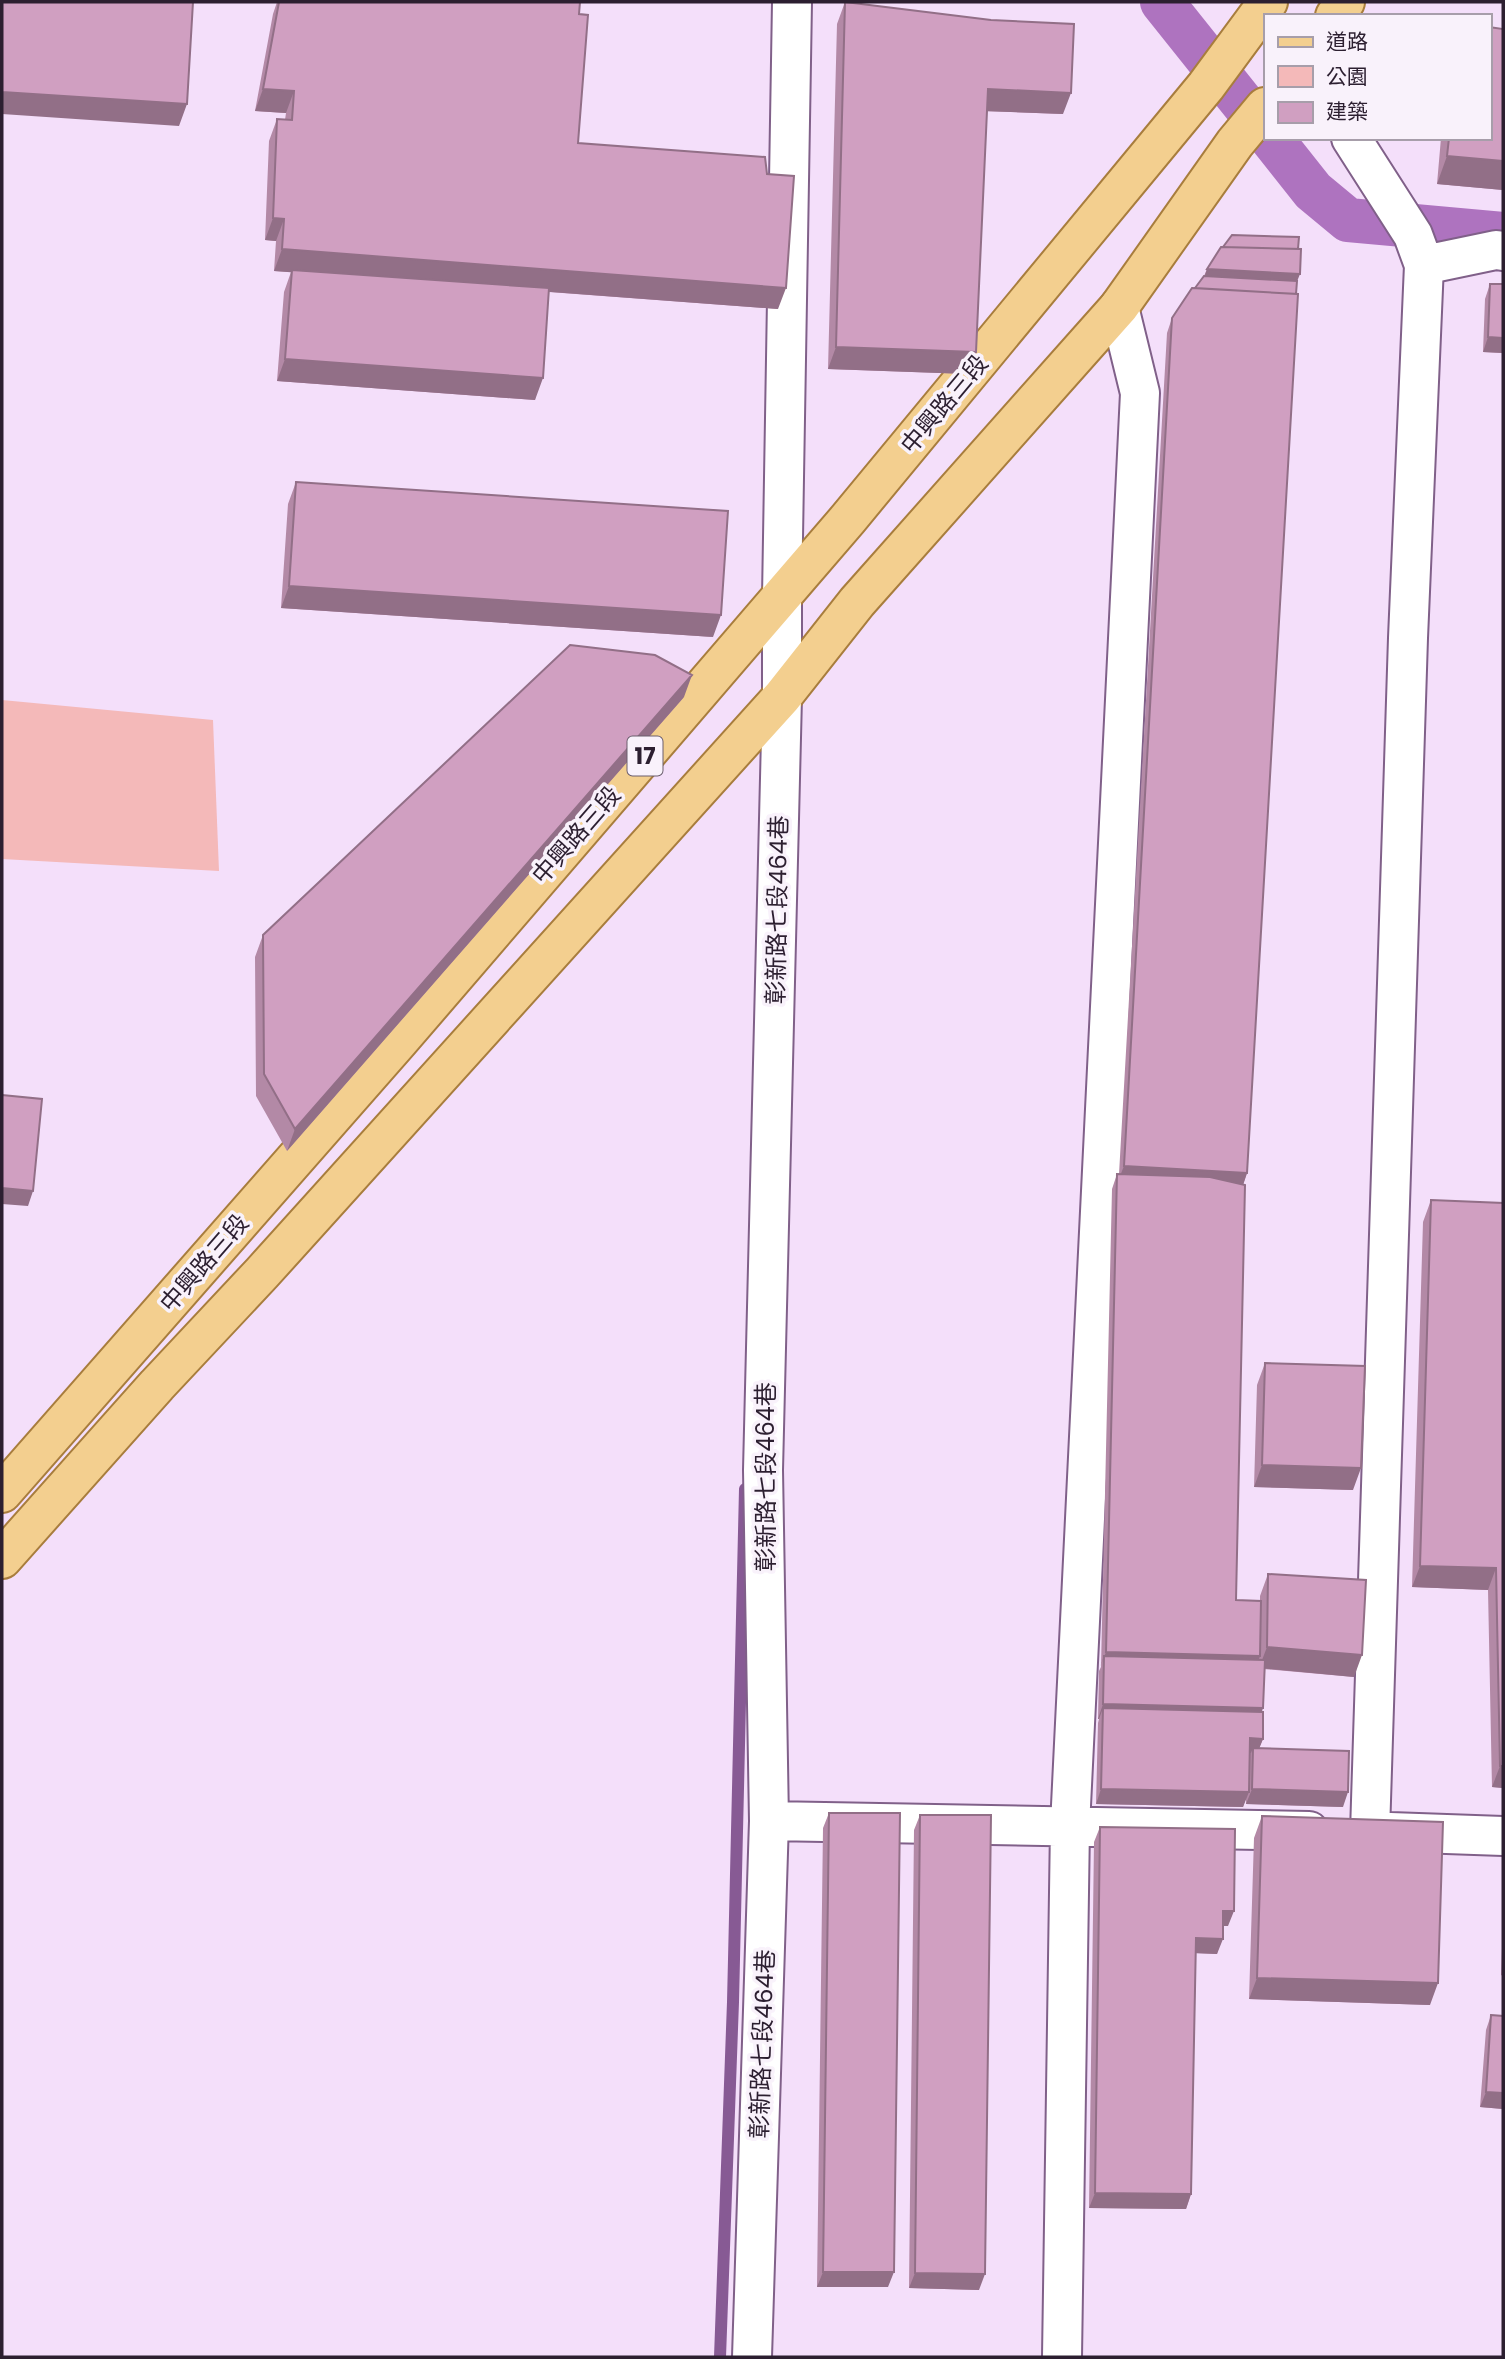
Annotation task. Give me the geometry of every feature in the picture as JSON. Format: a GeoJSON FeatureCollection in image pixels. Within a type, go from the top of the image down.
{"type":"FeatureCollection","features":[{"type":"Feature","properties":{"kind":"main road","name":"中興路三段"},"geometry":{"type":"LineString","coordinates":[[2,1493],[398,1042],[782,597],[1263,14]]}},
{"type":"Feature","properties":{"kind":"main road","name":"中興路三段"},"geometry":{"type":"LineString","coordinates":[[2,1559],[156,1385],[262,1273],[782,697],[857,602],[1119,307],[1235,143],[1264,108]]}},
{"type":"Feature","properties":{"kind":"street","name":"彰新路七段464巷"},"geometry":{"type":"LineString","coordinates":[[752,2357],[769,1821],[763,1470],[782,697],[792,2]]}},
{"type":"Feature","properties":{"kind":"street"},"geometry":{"type":"LineString","coordinates":[[1352,140],[1418,250],[1408,652],[1370,1832]]}},
{"type":"Feature","properties":{"kind":"street"},"geometry":{"type":"LineString","coordinates":[[1418,250],[1503,251]]}},
{"type":"Feature","properties":{"kind":"street"},"geometry":{"type":"LineString","coordinates":[[1062,2357],[1070,1825],[1140,393],[1119,307]]}},
{"type":"Feature","properties":{"kind":"street"},"geometry":{"type":"LineString","coordinates":[[769,1821],[1070,1825],[1503,1836]]}},
{"type":"Feature","properties":{"kind":"green space"},"geometry":{"type":"Polygon","coordinates":[[[2,700],[213,720],[219,871],[2,859],[2,700]]]}},
{"type":"Feature","properties":{"kind":"building"},"geometry":{"type":"Polygon","coordinates":[[[2,2],[193,2],[187,104],[2,92],[2,2]]]}},
{"type":"Feature","properties":{"kind":"building"},"geometry":{"type":"Polygon","coordinates":[[[279,2],[580,2],[579,14],[588,15],[578,143],[765,157],[767,174],[794,176],[786,288],[282,249],[284,219],[273,218],[277,119],[292,120],[294,91],[263,89],[279,2]]]}},
{"type":"Feature","properties":{"kind":"building"},"geometry":{"type":"Polygon","coordinates":[[[845,2],[991,20],[1074,24],[1071,93],[988,89],[976,352],[836,347],[845,2]]]}},
{"type":"Feature","properties":{"kind":"building"},"geometry":{"type":"Polygon","coordinates":[[[1491,27],[1503,29],[1503,161],[1447,156],[1449,140],[1491,140],[1491,27]]]}},
{"type":"Feature","properties":{"kind":"building"},"geometry":{"type":"Polygon","coordinates":[[[1232,235],[1299,237],[1298,249],[1223,247],[1232,235]]]}},
{"type":"Feature","properties":{"kind":"building"},"geometry":{"type":"Polygon","coordinates":[[[1221,247],[1301,249],[1300,274],[1207,269],[1221,247]]]}},
{"type":"Feature","properties":{"kind":"building"},"geometry":{"type":"Polygon","coordinates":[[[292,270],[549,288],[543,378],[285,359],[292,270]]]}},
{"type":"Feature","properties":{"kind":"building"},"geometry":{"type":"Polygon","coordinates":[[[1204,276],[1297,281],[1296,294],[1195,288],[1204,276]]]}},
{"type":"Feature","properties":{"kind":"building"},"geometry":{"type":"Polygon","coordinates":[[[1490,284],[1503,284],[1503,338],[1488,337],[1490,284]]]}},
{"type":"Feature","properties":{"kind":"building"},"geometry":{"type":"Polygon","coordinates":[[[1192,288],[1298,294],[1247,1173],[1124,1166],[1172,318],[1192,288]]]}},
{"type":"Feature","properties":{"kind":"building"},"geometry":{"type":"Polygon","coordinates":[[[296,482],[728,511],[721,615],[289,586],[296,482]]]}},
{"type":"Feature","properties":{"kind":"building"},"geometry":{"type":"Polygon","coordinates":[[[570,645],[655,655],[692,675],[295,1129],[264,1074],[263,935],[570,645]]]}},
{"type":"Feature","properties":{"kind":"building"},"geometry":{"type":"Polygon","coordinates":[[[2,1095],[42,1099],[33,1191],[2,1188],[2,1095]]]}},
{"type":"Feature","properties":{"kind":"building"},"geometry":{"type":"Polygon","coordinates":[[[1117,1174],[1210,1177],[1245,1185],[1236,1600],[1261,1601],[1260,1656],[1106,1652],[1117,1174]]]}},
{"type":"Feature","properties":{"kind":"building"},"geometry":{"type":"Polygon","coordinates":[[[1431,1200],[1503,1203],[1503,1766],[1500,1766],[1496,1568],[1420,1566],[1431,1200]]]}},
{"type":"Feature","properties":{"kind":"building"},"geometry":{"type":"Polygon","coordinates":[[[1265,1363],[1365,1366],[1361,1468],[1262,1465],[1265,1363]]]}},
{"type":"Feature","properties":{"kind":"building"},"geometry":{"type":"Polygon","coordinates":[[[1268,1574],[1366,1580],[1362,1655],[1267,1647],[1268,1574]]]}},
{"type":"Feature","properties":{"kind":"building"},"geometry":{"type":"Polygon","coordinates":[[[1104,1656],[1265,1660],[1263,1708],[1103,1704],[1104,1656]]]}},
{"type":"Feature","properties":{"kind":"building"},"geometry":{"type":"Polygon","coordinates":[[[1103,1708],[1263,1712],[1263,1739],[1250,1738],[1249,1792],[1101,1789],[1103,1708]]]}},
{"type":"Feature","properties":{"kind":"building"},"geometry":{"type":"Polygon","coordinates":[[[1253,1748],[1349,1751],[1348,1792],[1252,1789],[1253,1748]]]}},
{"type":"Feature","properties":{"kind":"building"},"geometry":{"type":"Polygon","coordinates":[[[829,1813],[900,1813],[894,2272],[823,2272],[829,1813]]]}},
{"type":"Feature","properties":{"kind":"building"},"geometry":{"type":"Polygon","coordinates":[[[920,1815],[991,1815],[985,2274],[915,2273],[920,1815]]]}},
{"type":"Feature","properties":{"kind":"building"},"geometry":{"type":"Polygon","coordinates":[[[1262,1816],[1443,1822],[1438,1983],[1257,1978],[1262,1816]]]}},
{"type":"Feature","properties":{"kind":"building"},"geometry":{"type":"Polygon","coordinates":[[[1100,1827],[1235,1829],[1234,1911],[1223,1911],[1223,1939],[1196,1938],[1191,2194],[1095,2193],[1100,1827]]]}},
{"type":"Feature","properties":{"kind":"building"},"geometry":{"type":"Polygon","coordinates":[[[1491,2015],[1503,2016],[1503,2093],[1486,2092],[1491,2015]]]}},
{"type":"Feature","properties":{"kind":"waterway"},"geometry":{"type":"LineString","coordinates":[[1162,2],[1264,130]]}},
{"type":"Feature","properties":{"kind":"waterway"},"geometry":{"type":"LineString","coordinates":[[1273,140],[1313,191],[1348,220],[1503,234]]}},
{"type":"Feature","properties":{"kind":"waterway"},"geometry":{"type":"LineString","coordinates":[[720,2357],[733,2002],[745,1489]]}}]}
